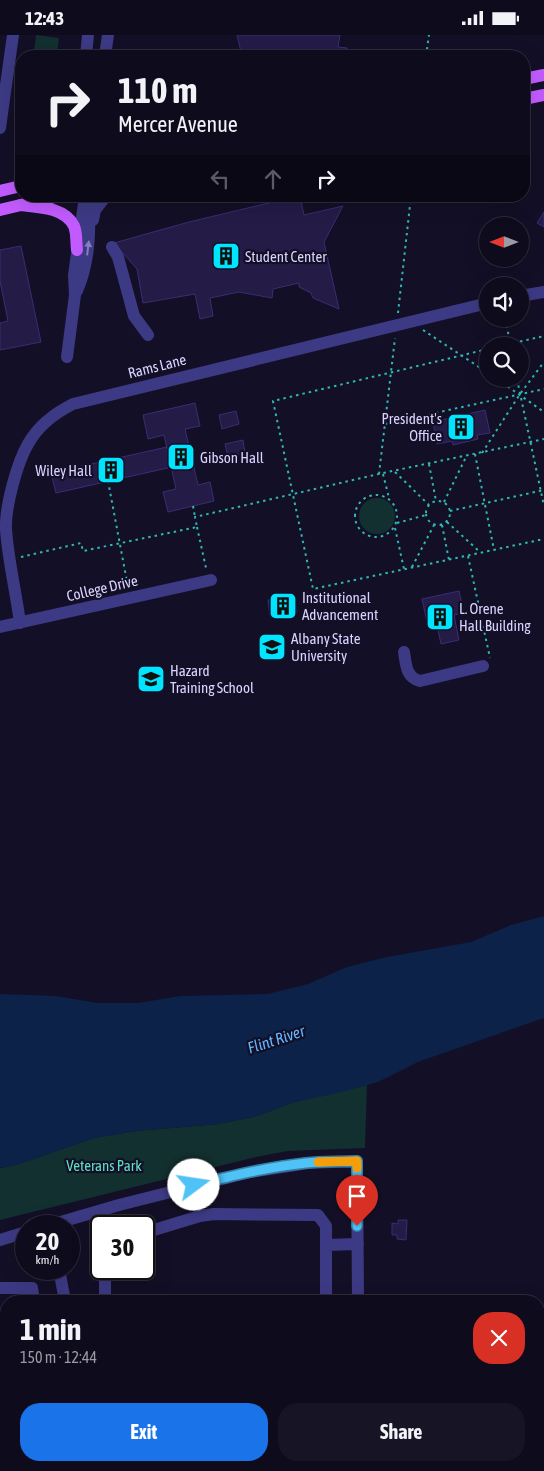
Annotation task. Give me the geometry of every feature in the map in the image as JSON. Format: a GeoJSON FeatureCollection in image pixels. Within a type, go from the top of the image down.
{"type":"FeatureCollection","features":[{"type":"Feature","properties":{"kind":"main road"},"geometry":{"type":"LineString","coordinates":[[530,78],[544,75]]}},
{"type":"Feature","properties":{"kind":"main road"},"geometry":{"type":"LineString","coordinates":[[530,98],[544,95]]}},
{"type":"Feature","properties":{"kind":"main road"},"geometry":{"type":"LineString","coordinates":[[0,191],[15,187]]}},
{"type":"Feature","properties":{"kind":"main road"},"geometry":{"type":"LineString","coordinates":[[0,210],[33,202]]}},
{"type":"Feature","properties":{"kind":"main road"},"geometry":{"type":"LineString","coordinates":[[20,205],[43,207],[57,211],[68,218],[75,227],[77,251]]}},
{"type":"Feature","properties":{"kind":"street"},"geometry":{"type":"LineString","coordinates":[[0,128],[13,35]]}},
{"type":"Feature","properties":{"kind":"street"},"geometry":{"type":"LineString","coordinates":[[87,50],[88,35]]}},
{"type":"Feature","properties":{"kind":"street"},"geometry":{"type":"LineString","coordinates":[[106,50],[108,35]]}},
{"type":"Feature","properties":{"kind":"street"},"geometry":{"type":"LineString","coordinates":[[67,357],[75,295],[74,275],[84,202]]}},
{"type":"Feature","properties":{"kind":"street"},"geometry":{"type":"LineString","coordinates":[[75,295],[86,267],[90,230],[90,202]]}},
{"type":"Feature","properties":{"kind":"street"},"geometry":{"type":"LineString","coordinates":[[90,230],[95,210],[101,202]]}},
{"type":"Feature","properties":{"kind":"street"},"geometry":{"type":"LineString","coordinates":[[112,247],[118,257],[134,316],[148,335]]}},
{"type":"Feature","properties":{"kind":"street"},"geometry":{"type":"LineString","coordinates":[[529,294],[544,292]]}},
{"type":"Feature","properties":{"kind":"street","name":"Rams Lane"},"geometry":{"type":"LineString","coordinates":[[20,623],[6,528],[7,511],[14,481],[28,444],[40,427],[58,411],[82,401],[479,305]]}},
{"type":"Feature","properties":{"kind":"street","name":"College Drive"},"geometry":{"type":"LineString","coordinates":[[0,627],[210,581]]}},
{"type":"Feature","properties":{"kind":"street"},"geometry":{"type":"LineString","coordinates":[[404,652],[407,670],[411,677],[420,681],[483,666]]}},
{"type":"Feature","properties":{"kind":"street"},"geometry":{"type":"LineString","coordinates":[[80,1216],[250,1172],[308,1163],[357,1161],[358,1295]]}},
{"type":"Feature","properties":{"kind":"street"},"geometry":{"type":"LineString","coordinates":[[155,1230],[200,1216],[214,1214],[318,1215],[326,1225],[326,1295]]}},
{"type":"Feature","properties":{"kind":"street"},"geometry":{"type":"LineString","coordinates":[[0,1240],[15,1235]]}},
{"type":"Feature","properties":{"kind":"street"},"geometry":{"type":"LineString","coordinates":[[326,1245],[358,1244]]}},
{"type":"Feature","properties":{"kind":"street"},"geometry":{"type":"LineString","coordinates":[[62,1280],[64,1295]]}},
{"type":"Feature","properties":{"kind":"street"},"geometry":{"type":"LineString","coordinates":[[105,1280],[105,1295]]}},
{"type":"Feature","properties":{"kind":"street"},"geometry":{"type":"LineString","coordinates":[[0,1288],[32,1288],[33,1295]]}},
{"type":"Feature","properties":{"kind":"path"},"geometry":{"type":"LineString","coordinates":[[427,50],[428,35]]}},
{"type":"Feature","properties":{"kind":"path"},"geometry":{"type":"LineString","coordinates":[[410,322],[479,367]]}},
{"type":"Feature","properties":{"kind":"path"},"geometry":{"type":"LineString","coordinates":[[529,340],[544,336]]}},
{"type":"Feature","properties":{"kind":"path"},"geometry":{"type":"LineString","coordinates":[[479,351],[273,401],[313,589],[544,539]]}},
{"type":"Feature","properties":{"kind":"path"},"geometry":{"type":"LineString","coordinates":[[482,453],[520,394],[544,362]]}},
{"type":"Feature","properties":{"kind":"path"},"geometry":{"type":"LineString","coordinates":[[509,387],[544,412]]}},
{"type":"Feature","properties":{"kind":"path"},"geometry":{"type":"LineString","coordinates":[[519,387],[544,506]]}},
{"type":"Feature","properties":{"kind":"path"},"geometry":{"type":"LineString","coordinates":[[386,424],[544,389]]}},
{"type":"Feature","properties":{"kind":"path"},"geometry":{"type":"LineString","coordinates":[[195,517],[383,473],[544,439]]}},
{"type":"Feature","properties":{"kind":"path"},"geometry":{"type":"LineString","coordinates":[[475,454],[494,550]]}},
{"type":"Feature","properties":{"kind":"path"},"geometry":{"type":"LineString","coordinates":[[444,502],[467,456]]}},
{"type":"Feature","properties":{"kind":"path"},"geometry":{"type":"LineString","coordinates":[[429,464],[436,501]]}},
{"type":"Feature","properties":{"kind":"path"},"geometry":{"type":"LineString","coordinates":[[394,471],[429,505]]}},
{"type":"Feature","properties":{"kind":"path"},"geometry":{"type":"LineString","coordinates":[[383,473],[389,498],[398,511],[397,523],[388,535],[381,537],[366,535],[360,530],[355,517],[359,503],[371,495],[379,494],[389,498]]}},
{"type":"Feature","properties":{"kind":"path"},"geometry":{"type":"LineString","coordinates":[[108,481],[130,599]]}},
{"type":"Feature","properties":{"kind":"path"},"geometry":{"type":"LineString","coordinates":[[450,511],[542,490]]}},
{"type":"Feature","properties":{"kind":"path"},"geometry":{"type":"LineString","coordinates":[[436,501],[444,502],[448,505],[450,517],[442,525],[434,525],[428,519],[426,511],[429,505],[436,501]]}},
{"type":"Feature","properties":{"kind":"path"},"geometry":{"type":"LineString","coordinates":[[193,506],[210,581]]}},
{"type":"Feature","properties":{"kind":"path"},"geometry":{"type":"LineString","coordinates":[[397,523],[426,515]]}},
{"type":"Feature","properties":{"kind":"path"},"geometry":{"type":"LineString","coordinates":[[447,522],[481,553]]}},
{"type":"Feature","properties":{"kind":"path"},"geometry":{"type":"LineString","coordinates":[[412,567],[434,525]]}},
{"type":"Feature","properties":{"kind":"path"},"geometry":{"type":"LineString","coordinates":[[442,525],[449,560]]}},
{"type":"Feature","properties":{"kind":"path"},"geometry":{"type":"LineString","coordinates":[[395,526],[404,569]]}},
{"type":"Feature","properties":{"kind":"path"},"geometry":{"type":"LineString","coordinates":[[11,559],[82,543],[83,551],[197,527]]}},
{"type":"Feature","properties":{"kind":"path"},"geometry":{"type":"LineString","coordinates":[[468,556],[491,657],[483,666]]}},
{"type":"Feature","properties":{"kind":"green space"},"geometry":{"type":"Polygon","coordinates":[[[36,35],[59,38],[58,50],[34,50],[36,35]]]}},
{"type":"Feature","properties":{"kind":"green space"},"geometry":{"type":"Polygon","coordinates":[[[377,498],[389,504],[395,516],[389,528],[377,534],[365,528],[359,516],[365,504],[377,498]]]}},
{"type":"Feature","properties":{"kind":"green space","name":"Veterans Park"},"geometry":{"type":"Polygon","coordinates":[[[367,1085],[365,1148],[288,1151],[256,1157],[0,1220],[0,1168],[16,1165],[94,1138],[136,1131],[218,1124],[257,1116],[294,1102],[367,1085]]]}},
{"type":"Feature","properties":{"kind":"water","name":"Flint River"},"geometry":{"type":"Polygon","coordinates":[[[544,916],[544,1018],[418,1062],[378,1082],[294,1102],[257,1116],[218,1124],[136,1131],[94,1138],[16,1165],[0,1168],[0,994],[56,996],[98,1003],[138,1003],[180,996],[268,994],[308,984],[347,967],[387,957],[471,942],[511,925],[544,916]]]}},
{"type":"Feature","properties":{"kind":"building"},"geometry":{"type":"Polygon","coordinates":[[[237,35],[340,35],[338,47],[347,48],[347,50],[241,50],[237,35]]]}},
{"type":"Feature","properties":{"kind":"building","name":"Student Center"},"geometry":{"type":"Polygon","coordinates":[[[273,202],[301,202],[304,215],[343,206],[324,242],[339,309],[313,298],[311,293],[299,287],[299,283],[273,289],[272,298],[239,292],[210,298],[213,316],[200,319],[195,294],[143,303],[137,269],[114,243],[189,222],[273,202]]]}},
{"type":"Feature","properties":{"kind":"building"},"geometry":{"type":"Polygon","coordinates":[[[544,212],[544,227],[537,223],[544,212]]]}},
{"type":"Feature","properties":{"kind":"building"},"geometry":{"type":"Polygon","coordinates":[[[21,246],[41,342],[0,350],[0,323],[8,321],[0,281],[0,250],[21,246]]]}},
{"type":"Feature","properties":{"kind":"building","name":"Gibson Hall"},"geometry":{"type":"Polygon","coordinates":[[[195,403],[200,426],[185,429],[198,485],[210,482],[214,501],[168,512],[163,492],[176,489],[164,435],[148,439],[143,415],[195,403]]]}},
{"type":"Feature","properties":{"kind":"building","name":"President's Office"},"geometry":{"type":"Polygon","coordinates":[[[485,410],[490,433],[477,435],[478,439],[453,445],[452,441],[437,444],[433,422],[485,410]]]}},
{"type":"Feature","properties":{"kind":"building"},"geometry":{"type":"Polygon","coordinates":[[[236,411],[239,424],[222,429],[219,415],[236,411]]]}},
{"type":"Feature","properties":{"kind":"building"},"geometry":{"type":"Polygon","coordinates":[[[243,440],[245,453],[228,457],[225,444],[243,440]]]}},
{"type":"Feature","properties":{"kind":"building","name":"Wiley Hall"},"geometry":{"type":"Polygon","coordinates":[[[167,447],[172,467],[56,493],[51,473],[167,447]]]}},
{"type":"Feature","properties":{"kind":"building","name":"L. Orene Hall Building"},"geometry":{"type":"Polygon","coordinates":[[[459,591],[464,613],[454,615],[459,640],[441,644],[436,620],[427,622],[422,599],[459,591]]]}},
{"type":"Feature","properties":{"kind":"building","name":"Institutional Advancement"},"geometry":{"type":"Polygon","coordinates":[[[295,596],[297,612],[270,616],[268,600],[295,596]]]}},
{"type":"Feature","properties":{"kind":"building"},"geometry":{"type":"Polygon","coordinates":[[[398,1220],[407,1220],[406,1240],[397,1239],[397,1235],[392,1235],[392,1223],[398,1224],[398,1220]]]}},
{"type":"Feature","properties":{"kind":"slow traffic"},"geometry":{"type":"LineString","coordinates":[[318,1162],[357,1161],[357,1168]]}},
{"type":"Feature","properties":{"kind":"place","name":"Student Center"},"geometry":{"type":"Point","coordinates":[226,256]}},
{"type":"Feature","properties":{"kind":"place","name":"President's Office"},"geometry":{"type":"Point","coordinates":[461,427]}},
{"type":"Feature","properties":{"kind":"place","name":"Gibson Hall"},"geometry":{"type":"Point","coordinates":[181,457]}},
{"type":"Feature","properties":{"kind":"place","name":"Wiley Hall"},"geometry":{"type":"Point","coordinates":[111,470]}},
{"type":"Feature","properties":{"kind":"place","name":"Institutional Advancement"},"geometry":{"type":"Point","coordinates":[283,606]}},
{"type":"Feature","properties":{"kind":"place","name":"L. Orene Hall Building"},"geometry":{"type":"Point","coordinates":[440,617]}},
{"type":"Feature","properties":{"kind":"place","name":"Albany State University"},"geometry":{"type":"Point","coordinates":[272,647]}},
{"type":"Feature","properties":{"kind":"place","name":"Hazard Training School"},"geometry":{"type":"Point","coordinates":[151,679]}},
{"type":"Feature","properties":{"kind":"route"},"geometry":{"type":"LineString","coordinates":[[194,1185],[250,1172],[308,1163],[357,1161],[357,1226]]}}]}
